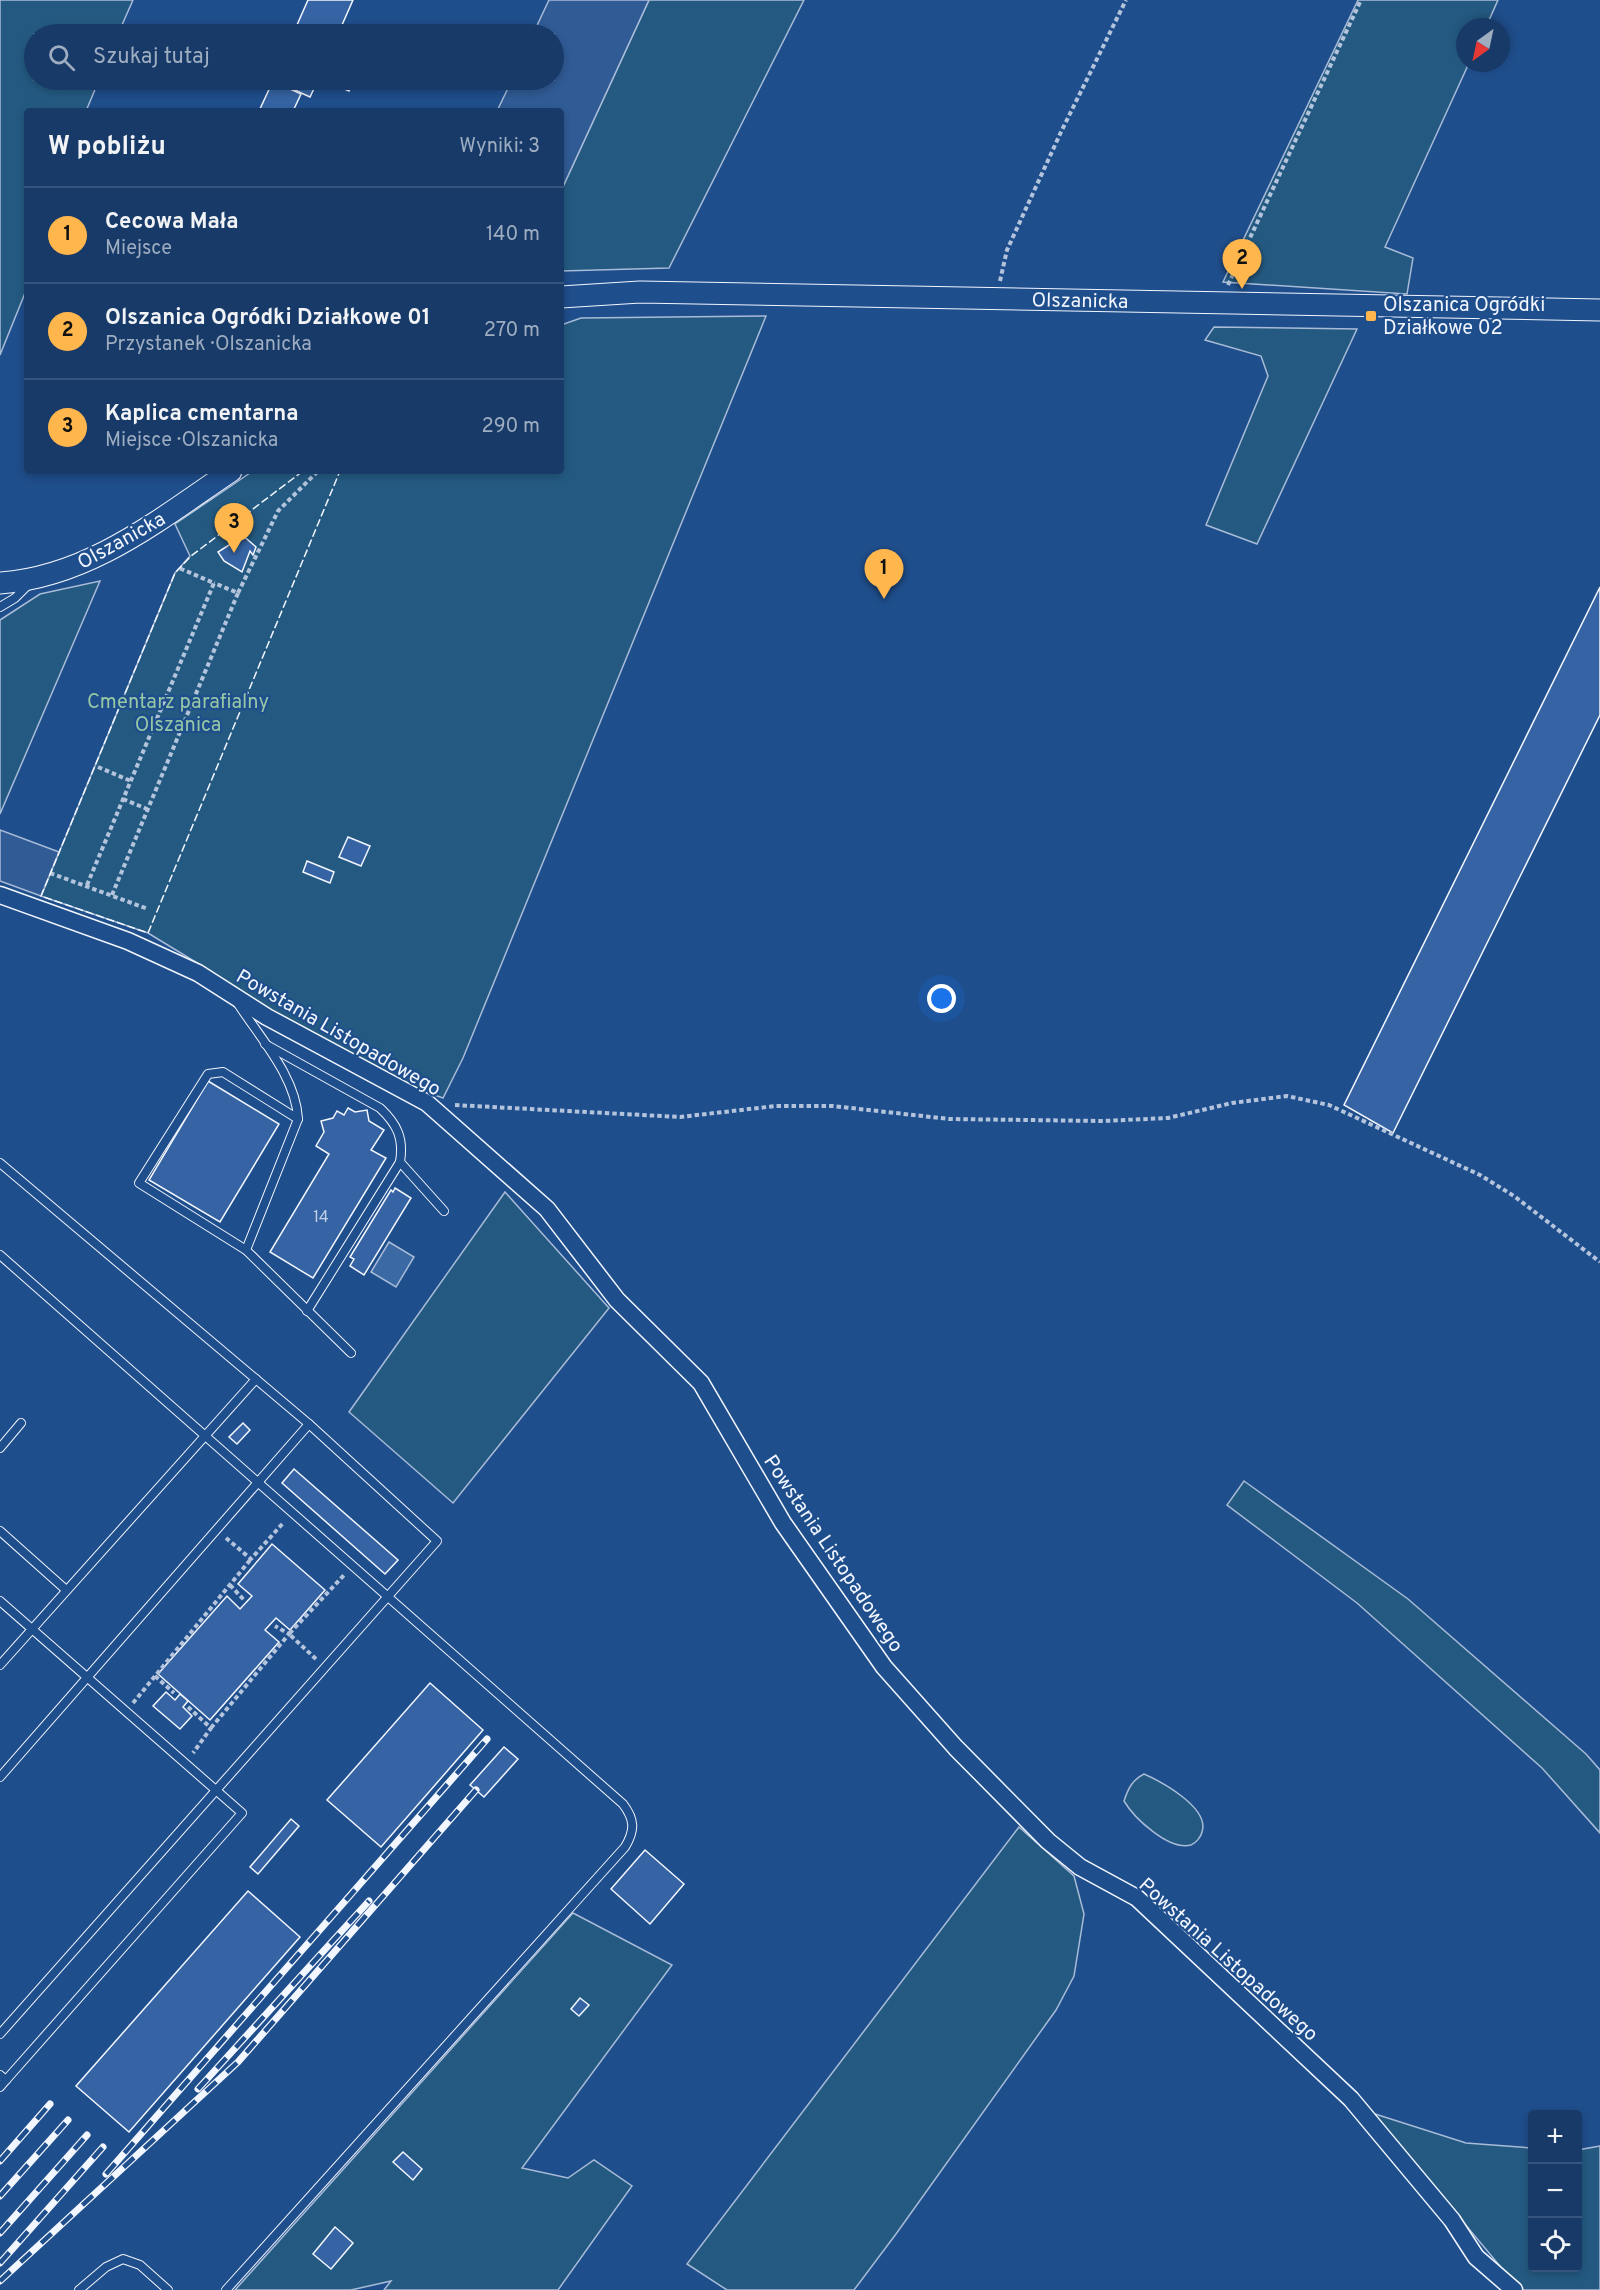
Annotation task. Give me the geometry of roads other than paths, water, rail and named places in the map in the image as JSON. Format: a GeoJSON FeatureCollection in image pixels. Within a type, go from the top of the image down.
{"type":"FeatureCollection","features":[{"type":"Feature","properties":{"kind":"street","name":"Olszanicka"},"geometry":{"type":"LineString","coordinates":[[564,297],[640,292],[1600,310]]}},
{"type":"Feature","properties":{"kind":"street","name":"Olszanicka"},"geometry":{"type":"LineString","coordinates":[[0,583],[36,578],[74,567],[111,549],[226,474]]}},
{"type":"Feature","properties":{"kind":"street","name":"Powstania Listopadowego"},"geometry":{"type":"LineString","coordinates":[[0,895],[128,941],[198,973],[233,996],[427,1103],[547,1209],[617,1300],[701,1383],[783,1523],[884,1667],[956,1748],[1056,1848],[1080,1867],[1137,1898],[1351,2100],[1452,2220],[1476,2257],[1514,2290]]}},
{"type":"Feature","properties":{"kind":"lane"},"geometry":{"type":"LineString","coordinates":[[0,607],[15,598],[36,578]]}},
{"type":"Feature","properties":{"kind":"lane"},"geometry":{"type":"LineString","coordinates":[[233,996],[293,1091],[298,1119],[246,1250]]}},
{"type":"Feature","properties":{"kind":"lane"},"geometry":{"type":"LineString","coordinates":[[263,1043],[380,1108],[392,1119],[403,1146],[400,1162],[307,1311]]}},
{"type":"Feature","properties":{"kind":"lane"},"geometry":{"type":"LineString","coordinates":[[298,1119],[223,1072],[208,1074],[139,1183],[246,1250],[351,1353]]}},
{"type":"Feature","properties":{"kind":"lane"},"geometry":{"type":"LineString","coordinates":[[400,1162],[444,1211]]}},
{"type":"Feature","properties":{"kind":"lane"},"geometry":{"type":"LineString","coordinates":[[0,1163],[256,1378],[437,1541],[0,2034]]}},
{"type":"Feature","properties":{"kind":"lane"},"geometry":{"type":"LineString","coordinates":[[0,1255],[389,1596],[623,1804],[631,1814],[633,1830],[625,1847],[226,2290]]}},
{"type":"Feature","properties":{"kind":"lane"},"geometry":{"type":"LineString","coordinates":[[0,1665],[65,1589],[256,1378]]}},
{"type":"Feature","properties":{"kind":"lane"},"geometry":{"type":"LineString","coordinates":[[0,1448],[21,1423]]}},
{"type":"Feature","properties":{"kind":"lane"},"geometry":{"type":"LineString","coordinates":[[0,1777],[309,1424]]}},
{"type":"Feature","properties":{"kind":"lane"},"geometry":{"type":"LineString","coordinates":[[0,1531],[65,1589]]}},
{"type":"Feature","properties":{"kind":"lane"},"geometry":{"type":"LineString","coordinates":[[0,1600],[242,1813],[2,2080]]}},
{"type":"Feature","properties":{"kind":"lane"},"geometry":{"type":"LineString","coordinates":[[79,2290],[106,2267],[123,2259],[140,2265],[168,2290]]}},
{"type":"Feature","properties":{"kind":"railway"},"geometry":{"type":"LineString","coordinates":[[106,2174],[487,1739]]}},
{"type":"Feature","properties":{"kind":"railway"},"geometry":{"type":"LineString","coordinates":[[0,2281],[238,2062],[476,1790]]}},
{"type":"Feature","properties":{"kind":"railway"},"geometry":{"type":"LineString","coordinates":[[198,2089],[369,1901]]}},
{"type":"Feature","properties":{"kind":"railway"},"geometry":{"type":"LineString","coordinates":[[0,2161],[50,2104]]}},
{"type":"Feature","properties":{"kind":"railway"},"geometry":{"type":"LineString","coordinates":[[0,2196],[68,2120]]}},
{"type":"Feature","properties":{"kind":"railway"},"geometry":{"type":"LineString","coordinates":[[0,2233],[87,2135]]}},
{"type":"Feature","properties":{"kind":"railway"},"geometry":{"type":"LineString","coordinates":[[0,2263],[103,2147]]}},
{"type":"Feature","properties":{"kind":"place","name":"Olszanica Ogródki Działkowe 01"},"geometry":{"type":"Point","coordinates":[1242,289]}},
{"type":"Feature","properties":{"kind":"place","name":"Olszanica Ogródki Działkowe 02"},"geometry":{"type":"Point","coordinates":[1371,316]}},
{"type":"Feature","properties":{"kind":"place","name":"Kaplica cmentarna"},"geometry":{"type":"Point","coordinates":[234,553]}},
{"type":"Feature","properties":{"kind":"place","name":"Cecowa Mała"},"geometry":{"type":"Point","coordinates":[884,599]}},
{"type":"Feature","properties":{"kind":"park label","name":"Cmentarz parafialny Olszanica"},"geometry":{"type":"Point","coordinates":[178,712]}}]}
